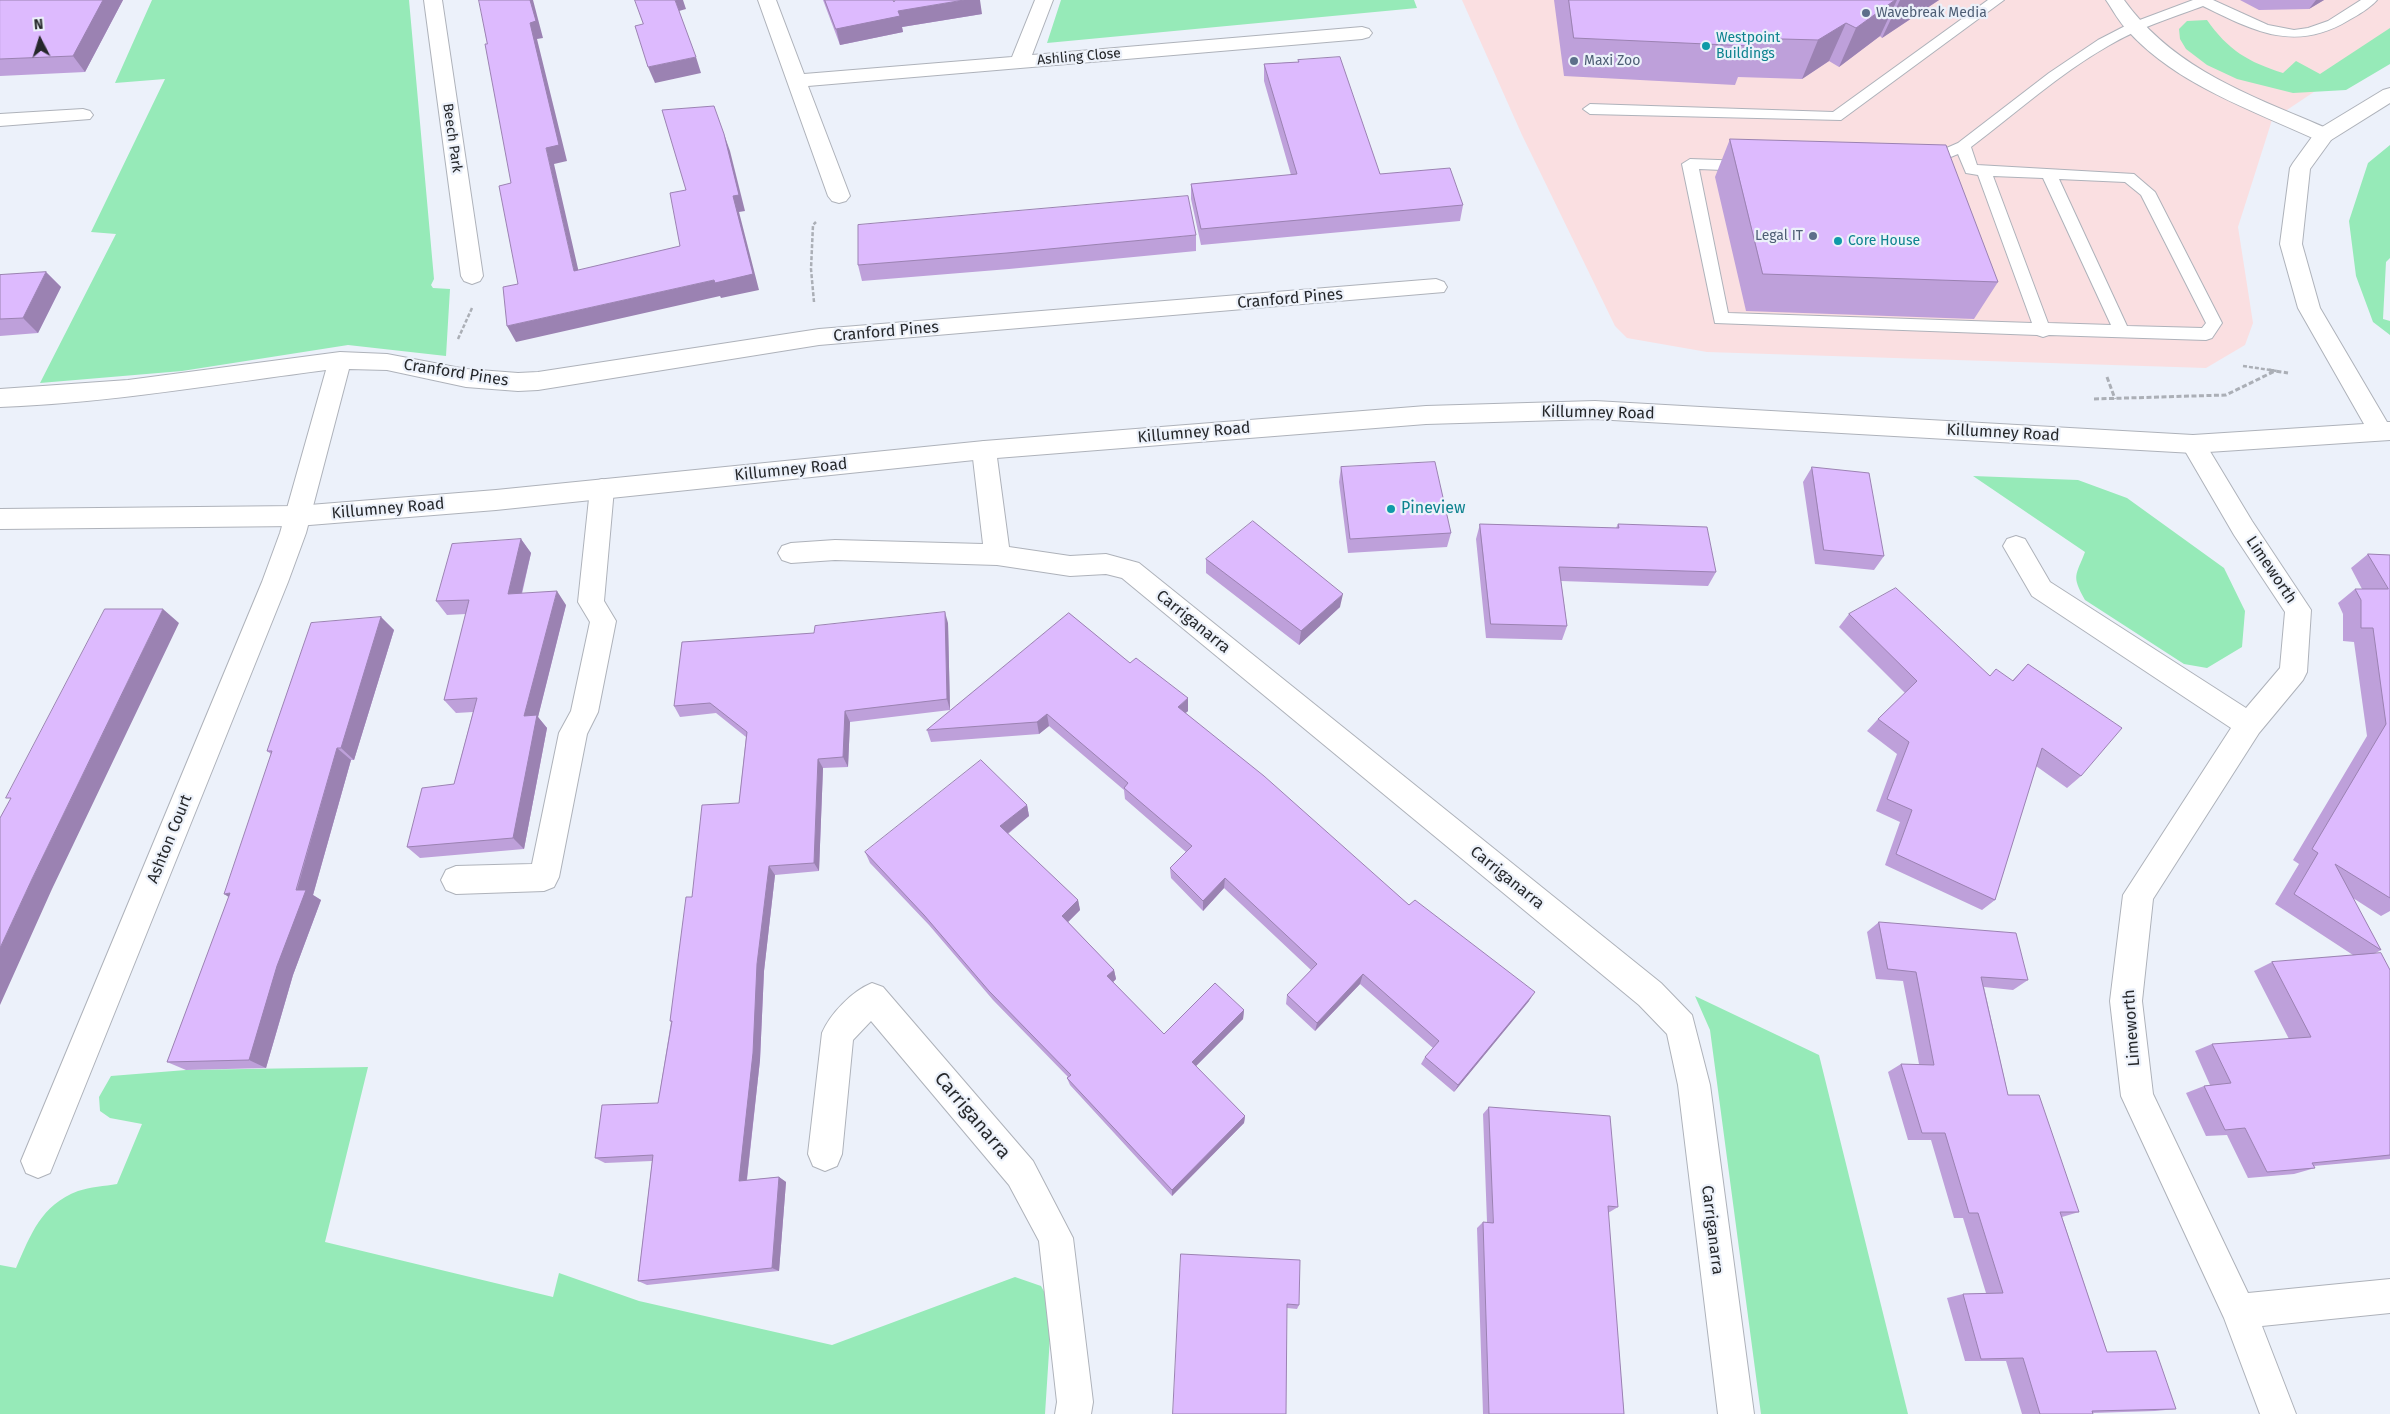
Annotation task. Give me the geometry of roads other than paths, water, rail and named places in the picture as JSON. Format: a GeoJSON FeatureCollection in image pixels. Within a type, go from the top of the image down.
{"type":"FeatureCollection","features":[{"type":"Feature","properties":{"kind":"street","name":"Beech Park"},"geometry":{"type":"LineString","coordinates":[[433,0],[472,276]]}},
{"type":"Feature","properties":{"kind":"street"},"geometry":{"type":"LineString","coordinates":[[767,0],[839,196]]}},
{"type":"Feature","properties":{"kind":"street"},"geometry":{"type":"LineString","coordinates":[[1020,62],[1044,0]]}},
{"type":"Feature","properties":{"kind":"street"},"geometry":{"type":"LineString","coordinates":[[2115,0],[2134,27],[2172,61],[2225,90],[2324,136]]}},
{"type":"Feature","properties":{"kind":"street","name":"Ashling Close"},"geometry":{"type":"LineString","coordinates":[[795,80],[1362,33]]}},
{"type":"Feature","properties":{"kind":"street"},"geometry":{"type":"LineString","coordinates":[[2385,431],[2309,308],[2291,244],[2300,168],[2324,136],[2390,94]]}},
{"type":"Feature","properties":{"kind":"street"},"geometry":{"type":"LineString","coordinates":[[0,120],[83,115]]}},
{"type":"Feature","properties":{"kind":"street","name":"Cranford Pines"},"geometry":{"type":"LineString","coordinates":[[0,398],[36,398],[185,383],[340,360],[387,362],[442,374],[498,381],[538,381],[819,337],[1436,287]]}},
{"type":"Feature","properties":{"kind":"street"},"geometry":{"type":"LineString","coordinates":[[297,516],[340,360]]}},
{"type":"Feature","properties":{"kind":"street","name":"Killumney Road"},"geometry":{"type":"LineString","coordinates":[[0,519],[297,516],[602,489],[984,450],[1403,416],[1595,410],[2193,444],[2385,431]]}},
{"type":"Feature","properties":{"kind":"street","name":"Limeworth"},"geometry":{"type":"LineString","coordinates":[[2193,444],[2243,528],[2298,610],[2293,672],[2249,725],[2138,895],[2126,1001],[2137,1096],[2239,1311],[2278,1414]]}},
{"type":"Feature","properties":{"kind":"street"},"geometry":{"type":"LineString","coordinates":[[984,450],[989,472],[997,555]]}},
{"type":"Feature","properties":{"kind":"street"},"geometry":{"type":"LineString","coordinates":[[456,880],[544,877],[573,733],[584,712],[603,621],[591,602],[602,489]]}},
{"type":"Feature","properties":{"kind":"street","name":"Ashton Court"},"geometry":{"type":"LineString","coordinates":[[38,1160],[275,582],[297,516]]}},
{"type":"Feature","properties":{"kind":"street"},"geometry":{"type":"LineString","coordinates":[[2016,546],[2041,589],[2249,725]]}},
{"type":"Feature","properties":{"kind":"street","name":"Carriganarra"},"geometry":{"type":"LineString","coordinates":[[791,553],[835,550],[997,555],[1070,566],[1106,564],[1130,570],[1650,994],[1681,1026],[1694,1085],[1736,1414]]}},
{"type":"Feature","properties":{"kind":"street","name":"Carriganarra"},"geometry":{"type":"LineString","coordinates":[[825,1154],[838,1033],[872,998],[1021,1173],[1056,1238],[1075,1402],[1073,1414]]}},
{"type":"Feature","properties":{"kind":"street"},"geometry":{"type":"LineString","coordinates":[[2239,1311],[2390,1296]]}},
{"type":"Feature","properties":{"kind":"lane"},"geometry":{"type":"LineString","coordinates":[[1590,109],[1836,116],[1997,0]]}},
{"type":"Feature","properties":{"kind":"lane"},"geometry":{"type":"LineString","coordinates":[[1911,168],[1963,146],[2054,76],[2103,43],[2134,27],[2202,0],[2258,29],[2296,36],[2327,27],[2370,0]]}},
{"type":"Feature","properties":{"kind":"lane"},"geometry":{"type":"LineString","coordinates":[[1758,167],[1690,164],[1721,319],[2206,334],[2214,323],[2147,192],[2129,177],[1971,170],[1963,146]]}},
{"type":"Feature","properties":{"kind":"lane"},"geometry":{"type":"LineString","coordinates":[[1984,171],[2043,330]]}},
{"type":"Feature","properties":{"kind":"lane"},"geometry":{"type":"LineString","coordinates":[[2049,174],[2122,332]]}},
{"type":"Feature","properties":{"kind":"place","name":"Wavebreak Media"},"geometry":{"type":"Point","coordinates":[1866,13]}},
{"type":"Feature","properties":{"kind":"place","name":"Westpoint Buildings"},"geometry":{"type":"Point","coordinates":[1706,46]}},
{"type":"Feature","properties":{"kind":"place","name":"Maxi Zoo"},"geometry":{"type":"Point","coordinates":[1574,61]}},
{"type":"Feature","properties":{"kind":"place","name":"Legal IT"},"geometry":{"type":"Point","coordinates":[1813,236]}},
{"type":"Feature","properties":{"kind":"place","name":"Core House"},"geometry":{"type":"Point","coordinates":[1838,241]}},
{"type":"Feature","properties":{"kind":"place","name":"Pineview"},"geometry":{"type":"Point","coordinates":[1391,509]}}]}
